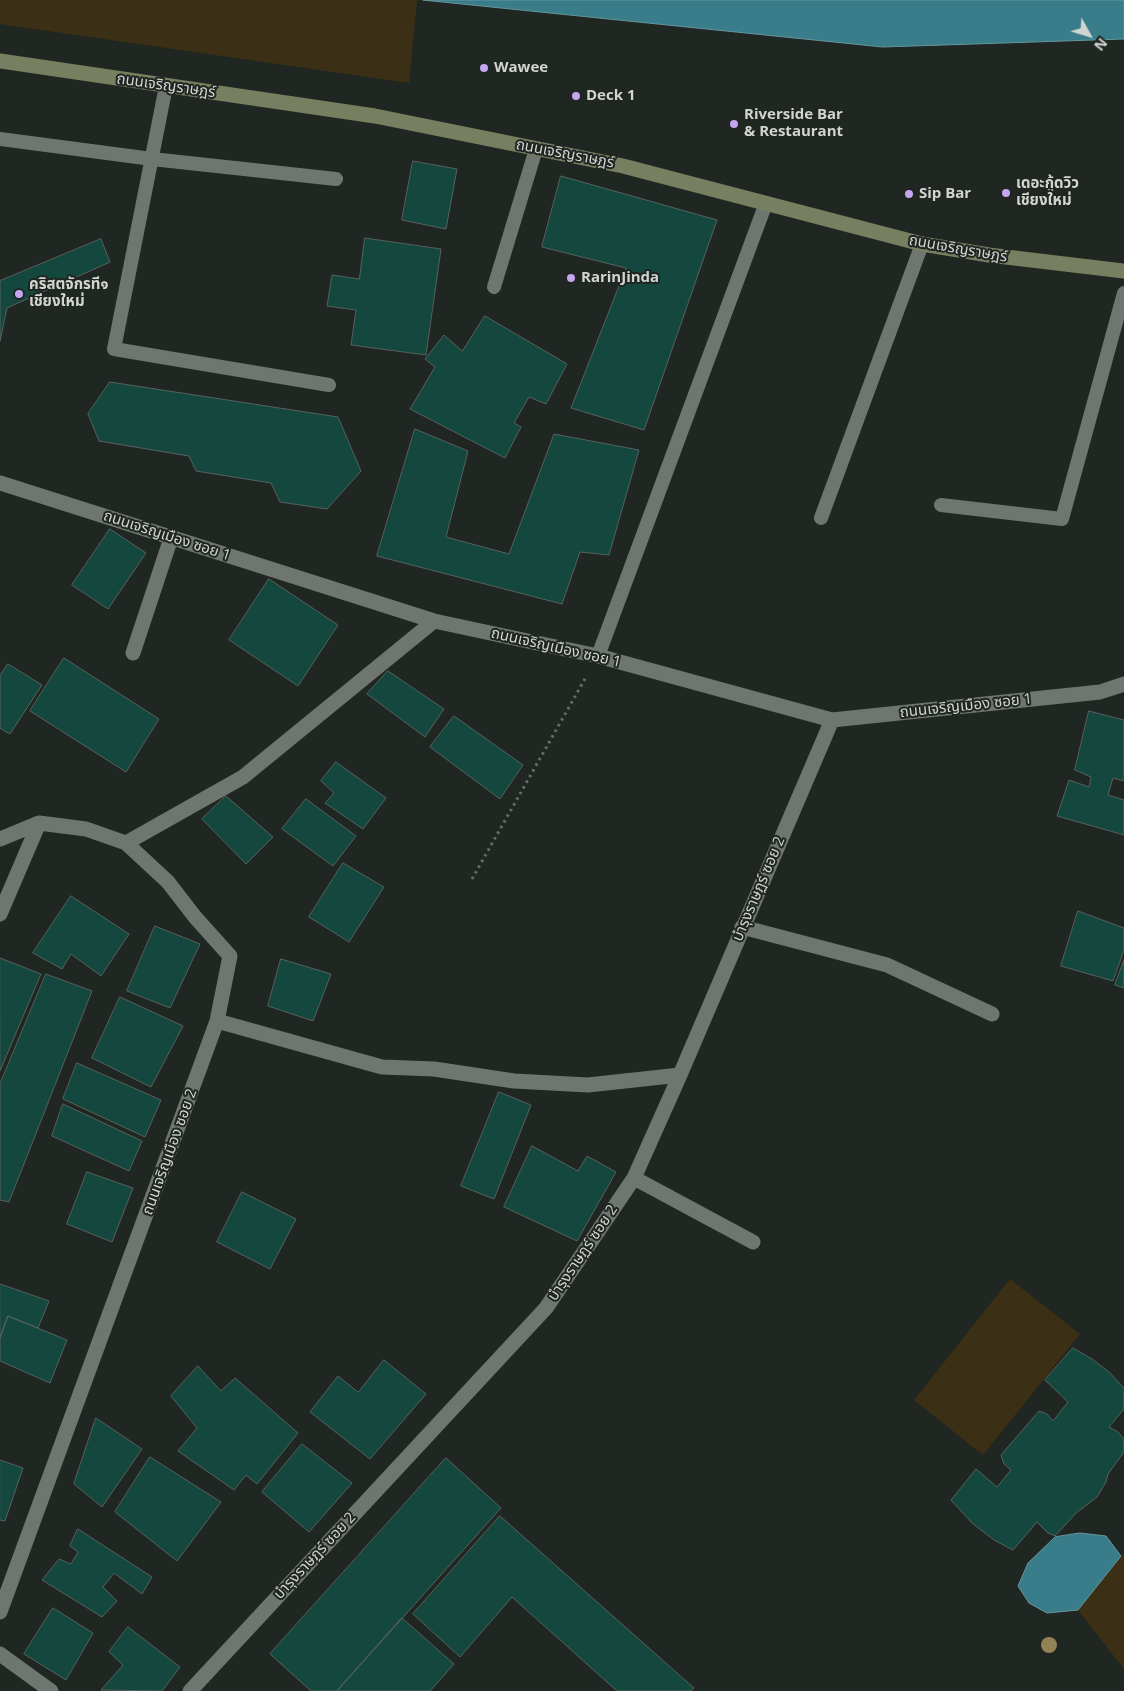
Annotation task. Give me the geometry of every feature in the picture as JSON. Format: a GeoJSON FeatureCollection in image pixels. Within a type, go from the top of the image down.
{"type":"FeatureCollection","features":[{"type":"Feature","properties":{"kind":"main road","name":"ถนนเจริญราษฎร์"},"geometry":{"type":"LineString","coordinates":[[0,61],[375,116],[623,166],[922,244],[989,255],[1124,271]]}},
{"type":"Feature","properties":{"kind":"street","name":"ถนนเจริญเมือง ซอย 1"},"geometry":{"type":"LineString","coordinates":[[0,483],[434,621],[598,656],[832,720],[1100,692],[1124,684]]}},
{"type":"Feature","properties":{"kind":"street"},"geometry":{"type":"LineString","coordinates":[[133,653],[171,538]]}},
{"type":"Feature","properties":{"kind":"street"},"geometry":{"type":"LineString","coordinates":[[126,843],[243,777],[434,621]]}},
{"type":"Feature","properties":{"kind":"street","name":"บำรุงราษฏร์ ซอย 2"},"geometry":{"type":"LineString","coordinates":[[190,1691],[546,1308],[634,1178],[832,720]]}},
{"type":"Feature","properties":{"kind":"street"},"geometry":{"type":"LineString","coordinates":[[0,914],[39,823]]}},
{"type":"Feature","properties":{"kind":"street","name":"ถนนเจริญเมือง ซอย 2"},"geometry":{"type":"LineString","coordinates":[[0,838],[39,823],[86,829],[126,843],[168,882],[195,917],[230,956],[218,1021],[0,1612]]}},
{"type":"Feature","properties":{"kind":"street"},"geometry":{"type":"LineString","coordinates":[[742,927],[887,965],[992,1014]]}},
{"type":"Feature","properties":{"kind":"street"},"geometry":{"type":"LineString","coordinates":[[218,1021],[382,1067],[434,1069],[514,1082],[588,1085],[680,1075]]}},
{"type":"Feature","properties":{"kind":"street"},"geometry":{"type":"LineString","coordinates":[[634,1178],[753,1242]]}},
{"type":"Feature","properties":{"kind":"street"},"geometry":{"type":"LineString","coordinates":[[0,1654],[51,1691]]}},
{"type":"Feature","properties":{"kind":"lane"},"geometry":{"type":"LineString","coordinates":[[166,86],[114,349],[329,385]]}},
{"type":"Feature","properties":{"kind":"lane"},"geometry":{"type":"LineString","coordinates":[[0,139],[336,180]]}},
{"type":"Feature","properties":{"kind":"lane"},"geometry":{"type":"LineString","coordinates":[[494,287],[536,149]]}},
{"type":"Feature","properties":{"kind":"lane"},"geometry":{"type":"LineString","coordinates":[[598,656],[766,204]]}},
{"type":"Feature","properties":{"kind":"lane"},"geometry":{"type":"LineString","coordinates":[[820,518],[922,244]]}},
{"type":"Feature","properties":{"kind":"lane"},"geometry":{"type":"LineString","coordinates":[[942,505],[1062,518],[1124,293]]}},
{"type":"Feature","properties":{"kind":"path"},"geometry":{"type":"LineString","coordinates":[[472,879],[598,656]]}},
{"type":"Feature","properties":{"kind":"shaded area"},"geometry":{"type":"Polygon","coordinates":[[[0,0],[417,0],[409,83],[0,24],[0,0]]]}},
{"type":"Feature","properties":{"kind":"shaded area"},"geometry":{"type":"Polygon","coordinates":[[[1010,1279],[1080,1334],[983,1455],[914,1400],[1010,1279]]]}},
{"type":"Feature","properties":{"kind":"shaded area"},"geometry":{"type":"Polygon","coordinates":[[[1124,1553],[1124,1669],[1078,1610],[1124,1553]]]}},
{"type":"Feature","properties":{"kind":"water"},"geometry":{"type":"Polygon","coordinates":[[[423,0],[1124,0],[1124,39],[883,47],[423,0]]]}},
{"type":"Feature","properties":{"kind":"water"},"geometry":{"type":"Polygon","coordinates":[[[1080,1533],[1106,1536],[1121,1556],[1078,1610],[1047,1613],[1029,1603],[1018,1586],[1028,1563],[1055,1537],[1080,1533]]]}},
{"type":"Feature","properties":{"kind":"building"},"geometry":{"type":"Polygon","coordinates":[[[413,161],[457,169],[446,229],[402,220],[413,161]]]}},
{"type":"Feature","properties":{"kind":"building"},"geometry":{"type":"Polygon","coordinates":[[[561,176],[717,220],[644,430],[571,408],[626,268],[542,247],[561,176]]]}},
{"type":"Feature","properties":{"kind":"building"},"geometry":{"type":"Polygon","coordinates":[[[365,238],[441,249],[426,355],[351,345],[356,310],[327,306],[332,275],[359,279],[365,238]]]}},
{"type":"Feature","properties":{"kind":"building","name":"คริสตจักรที๑ เชียงใหม่"},"geometry":{"type":"Polygon","coordinates":[[[101,239],[110,262],[7,308],[0,341],[0,281],[101,239]]]}},
{"type":"Feature","properties":{"kind":"building"},"geometry":{"type":"Polygon","coordinates":[[[485,316],[567,364],[546,404],[529,397],[514,423],[521,427],[505,458],[410,409],[435,367],[425,359],[444,335],[462,351],[485,316]]]}},
{"type":"Feature","properties":{"kind":"building"},"geometry":{"type":"Polygon","coordinates":[[[110,382],[338,417],[361,471],[327,509],[280,502],[271,483],[196,471],[189,456],[99,441],[88,414],[110,382]]]}},
{"type":"Feature","properties":{"kind":"building"},"geometry":{"type":"Polygon","coordinates":[[[415,429],[468,451],[446,537],[509,554],[554,434],[639,450],[609,555],[580,552],[562,604],[377,556],[415,429]]]}},
{"type":"Feature","properties":{"kind":"building"},"geometry":{"type":"Polygon","coordinates":[[[110,529],[146,553],[108,609],[72,585],[110,529]]]}},
{"type":"Feature","properties":{"kind":"building"},"geometry":{"type":"Polygon","coordinates":[[[269,579],[338,625],[298,686],[229,640],[269,579]]]}},
{"type":"Feature","properties":{"kind":"building"},"geometry":{"type":"Polygon","coordinates":[[[64,658],[159,719],[126,772],[30,711],[64,658]]]}},
{"type":"Feature","properties":{"kind":"building"},"geometry":{"type":"Polygon","coordinates":[[[8,664],[42,685],[10,734],[0,728],[0,676],[8,664]]]}},
{"type":"Feature","properties":{"kind":"building"},"geometry":{"type":"Polygon","coordinates":[[[388,671],[444,709],[425,737],[367,694],[388,671]]]}},
{"type":"Feature","properties":{"kind":"building"},"geometry":{"type":"Polygon","coordinates":[[[1089,711],[1124,720],[1124,781],[1113,778],[1108,795],[1124,800],[1124,835],[1057,816],[1069,780],[1089,787],[1091,777],[1075,770],[1089,711]]]}},
{"type":"Feature","properties":{"kind":"building"},"geometry":{"type":"Polygon","coordinates":[[[454,716],[523,765],[500,799],[430,747],[454,716]]]}},
{"type":"Feature","properties":{"kind":"building"},"geometry":{"type":"Polygon","coordinates":[[[336,762],[386,798],[363,829],[325,803],[334,793],[321,781],[336,762]]]}},
{"type":"Feature","properties":{"kind":"building"},"geometry":{"type":"Polygon","coordinates":[[[226,796],[273,837],[246,864],[202,819],[226,796]]]}},
{"type":"Feature","properties":{"kind":"building"},"geometry":{"type":"Polygon","coordinates":[[[306,799],[356,836],[333,866],[282,829],[306,799]]]}},
{"type":"Feature","properties":{"kind":"building"},"geometry":{"type":"Polygon","coordinates":[[[343,863],[384,887],[349,942],[309,917],[343,863]]]}},
{"type":"Feature","properties":{"kind":"building"},"geometry":{"type":"Polygon","coordinates":[[[71,896],[129,934],[101,976],[71,954],[62,969],[33,953],[71,896]]]}},
{"type":"Feature","properties":{"kind":"building"},"geometry":{"type":"Polygon","coordinates":[[[1078,911],[1124,928],[1124,950],[1113,981],[1061,966],[1078,911]]]}},
{"type":"Feature","properties":{"kind":"building"},"geometry":{"type":"Polygon","coordinates":[[[155,926],[200,944],[170,1008],[127,991],[155,926]]]}},
{"type":"Feature","properties":{"kind":"building"},"geometry":{"type":"Polygon","coordinates":[[[0,958],[41,974],[0,1071],[0,958]]]}},
{"type":"Feature","properties":{"kind":"building"},"geometry":{"type":"Polygon","coordinates":[[[281,959],[331,974],[313,1021],[268,1006],[281,959]]]}},
{"type":"Feature","properties":{"kind":"building"},"geometry":{"type":"Polygon","coordinates":[[[1124,960],[1124,988],[1115,985],[1124,960]]]}},
{"type":"Feature","properties":{"kind":"building"},"geometry":{"type":"Polygon","coordinates":[[[46,974],[92,991],[9,1202],[0,1200],[0,1084],[46,974]]]}},
{"type":"Feature","properties":{"kind":"building"},"geometry":{"type":"Polygon","coordinates":[[[120,997],[183,1026],[151,1087],[92,1058],[120,997]]]}},
{"type":"Feature","properties":{"kind":"building"},"geometry":{"type":"Polygon","coordinates":[[[77,1063],[161,1100],[145,1137],[63,1099],[77,1063]]]}},
{"type":"Feature","properties":{"kind":"building"},"geometry":{"type":"Polygon","coordinates":[[[499,1092],[531,1105],[494,1199],[461,1186],[499,1092]]]}},
{"type":"Feature","properties":{"kind":"building"},"geometry":{"type":"Polygon","coordinates":[[[63,1104],[142,1141],[129,1171],[52,1136],[63,1104]]]}},
{"type":"Feature","properties":{"kind":"building"},"geometry":{"type":"Polygon","coordinates":[[[532,1146],[578,1171],[587,1156],[616,1172],[577,1241],[504,1207],[532,1146]]]}},
{"type":"Feature","properties":{"kind":"building"},"geometry":{"type":"Polygon","coordinates":[[[87,1172],[133,1188],[112,1242],[67,1224],[87,1172]]]}},
{"type":"Feature","properties":{"kind":"building"},"geometry":{"type":"Polygon","coordinates":[[[242,1192],[296,1219],[270,1269],[217,1242],[242,1192]]]}},
{"type":"Feature","properties":{"kind":"building"},"geometry":{"type":"Polygon","coordinates":[[[0,1284],[49,1301],[38,1328],[8,1316],[0,1338],[0,1284]]]}},
{"type":"Feature","properties":{"kind":"building"},"geometry":{"type":"Polygon","coordinates":[[[8,1316],[67,1340],[50,1383],[0,1361],[0,1338],[8,1316]]]}},
{"type":"Feature","properties":{"kind":"building"},"geometry":{"type":"Polygon","coordinates":[[[1073,1348],[1109,1372],[1124,1388],[1124,1409],[1109,1427],[1118,1432],[1124,1439],[1124,1452],[1108,1474],[1106,1482],[1097,1497],[1076,1513],[1055,1536],[1048,1533],[1037,1522],[1013,1550],[994,1540],[972,1523],[951,1500],[976,1469],[997,1487],[1011,1470],[1004,1464],[1001,1455],[1039,1411],[1047,1414],[1053,1421],[1068,1402],[1045,1380],[1073,1348]]]}},
{"type":"Feature","properties":{"kind":"building"},"geometry":{"type":"Polygon","coordinates":[[[384,1360],[426,1394],[370,1459],[310,1412],[338,1376],[358,1392],[384,1360]]]}},
{"type":"Feature","properties":{"kind":"building"},"geometry":{"type":"Polygon","coordinates":[[[198,1366],[221,1391],[235,1378],[298,1433],[257,1484],[246,1475],[234,1490],[178,1451],[197,1428],[171,1396],[198,1366]]]}},
{"type":"Feature","properties":{"kind":"building"},"geometry":{"type":"Polygon","coordinates":[[[96,1418],[142,1449],[102,1507],[74,1484],[96,1418]]]}},
{"type":"Feature","properties":{"kind":"building"},"geometry":{"type":"Polygon","coordinates":[[[302,1444],[352,1483],[309,1532],[262,1492],[302,1444]]]}},
{"type":"Feature","properties":{"kind":"building"},"geometry":{"type":"Polygon","coordinates":[[[150,1457],[221,1502],[177,1561],[115,1512],[150,1457]]]}},
{"type":"Feature","properties":{"kind":"building"},"geometry":{"type":"Polygon","coordinates":[[[446,1458],[501,1508],[337,1691],[311,1691],[270,1654],[446,1458]]]}},
{"type":"Feature","properties":{"kind":"building"},"geometry":{"type":"Polygon","coordinates":[[[0,1460],[23,1468],[5,1521],[0,1520],[0,1460]]]}},
{"type":"Feature","properties":{"kind":"building"},"geometry":{"type":"Polygon","coordinates":[[[500,1516],[694,1688],[691,1691],[617,1691],[512,1597],[460,1657],[413,1614],[500,1516]]]}},
{"type":"Feature","properties":{"kind":"building"},"geometry":{"type":"Polygon","coordinates":[[[78,1529],[152,1577],[142,1594],[114,1573],[103,1587],[117,1601],[102,1617],[42,1580],[59,1559],[71,1564],[78,1552],[70,1546],[78,1529]]]}},
{"type":"Feature","properties":{"kind":"building"},"geometry":{"type":"Polygon","coordinates":[[[53,1608],[93,1633],[66,1680],[24,1654],[53,1608]]]}},
{"type":"Feature","properties":{"kind":"building"},"geometry":{"type":"Polygon","coordinates":[[[402,1618],[454,1664],[430,1691],[337,1691],[402,1618]]]}},
{"type":"Feature","properties":{"kind":"building"},"geometry":{"type":"Polygon","coordinates":[[[128,1627],[180,1667],[162,1691],[101,1690],[123,1665],[109,1652],[128,1627]]]}},
{"type":"Feature","properties":{"kind":"place","name":"Wawee"},"geometry":{"type":"Point","coordinates":[484,68]}},
{"type":"Feature","properties":{"kind":"place","name":"Deck 1"},"geometry":{"type":"Point","coordinates":[576,96]}},
{"type":"Feature","properties":{"kind":"place","name":"Riverside Bar & Restaurant"},"geometry":{"type":"Point","coordinates":[734,124]}},
{"type":"Feature","properties":{"kind":"place","name":"เดอะกู้ดวิว เชียงใหม่"},"geometry":{"type":"Point","coordinates":[1006,193]}},
{"type":"Feature","properties":{"kind":"place","name":"Sip Bar"},"geometry":{"type":"Point","coordinates":[909,194]}},
{"type":"Feature","properties":{"kind":"place","name":"RarinJinda"},"geometry":{"type":"Point","coordinates":[571,278]}},
{"type":"Feature","properties":{"kind":"place","name":"คริสตจักรที๑ เชียงใหม่"},"geometry":{"type":"Point","coordinates":[19,294]}}]}
